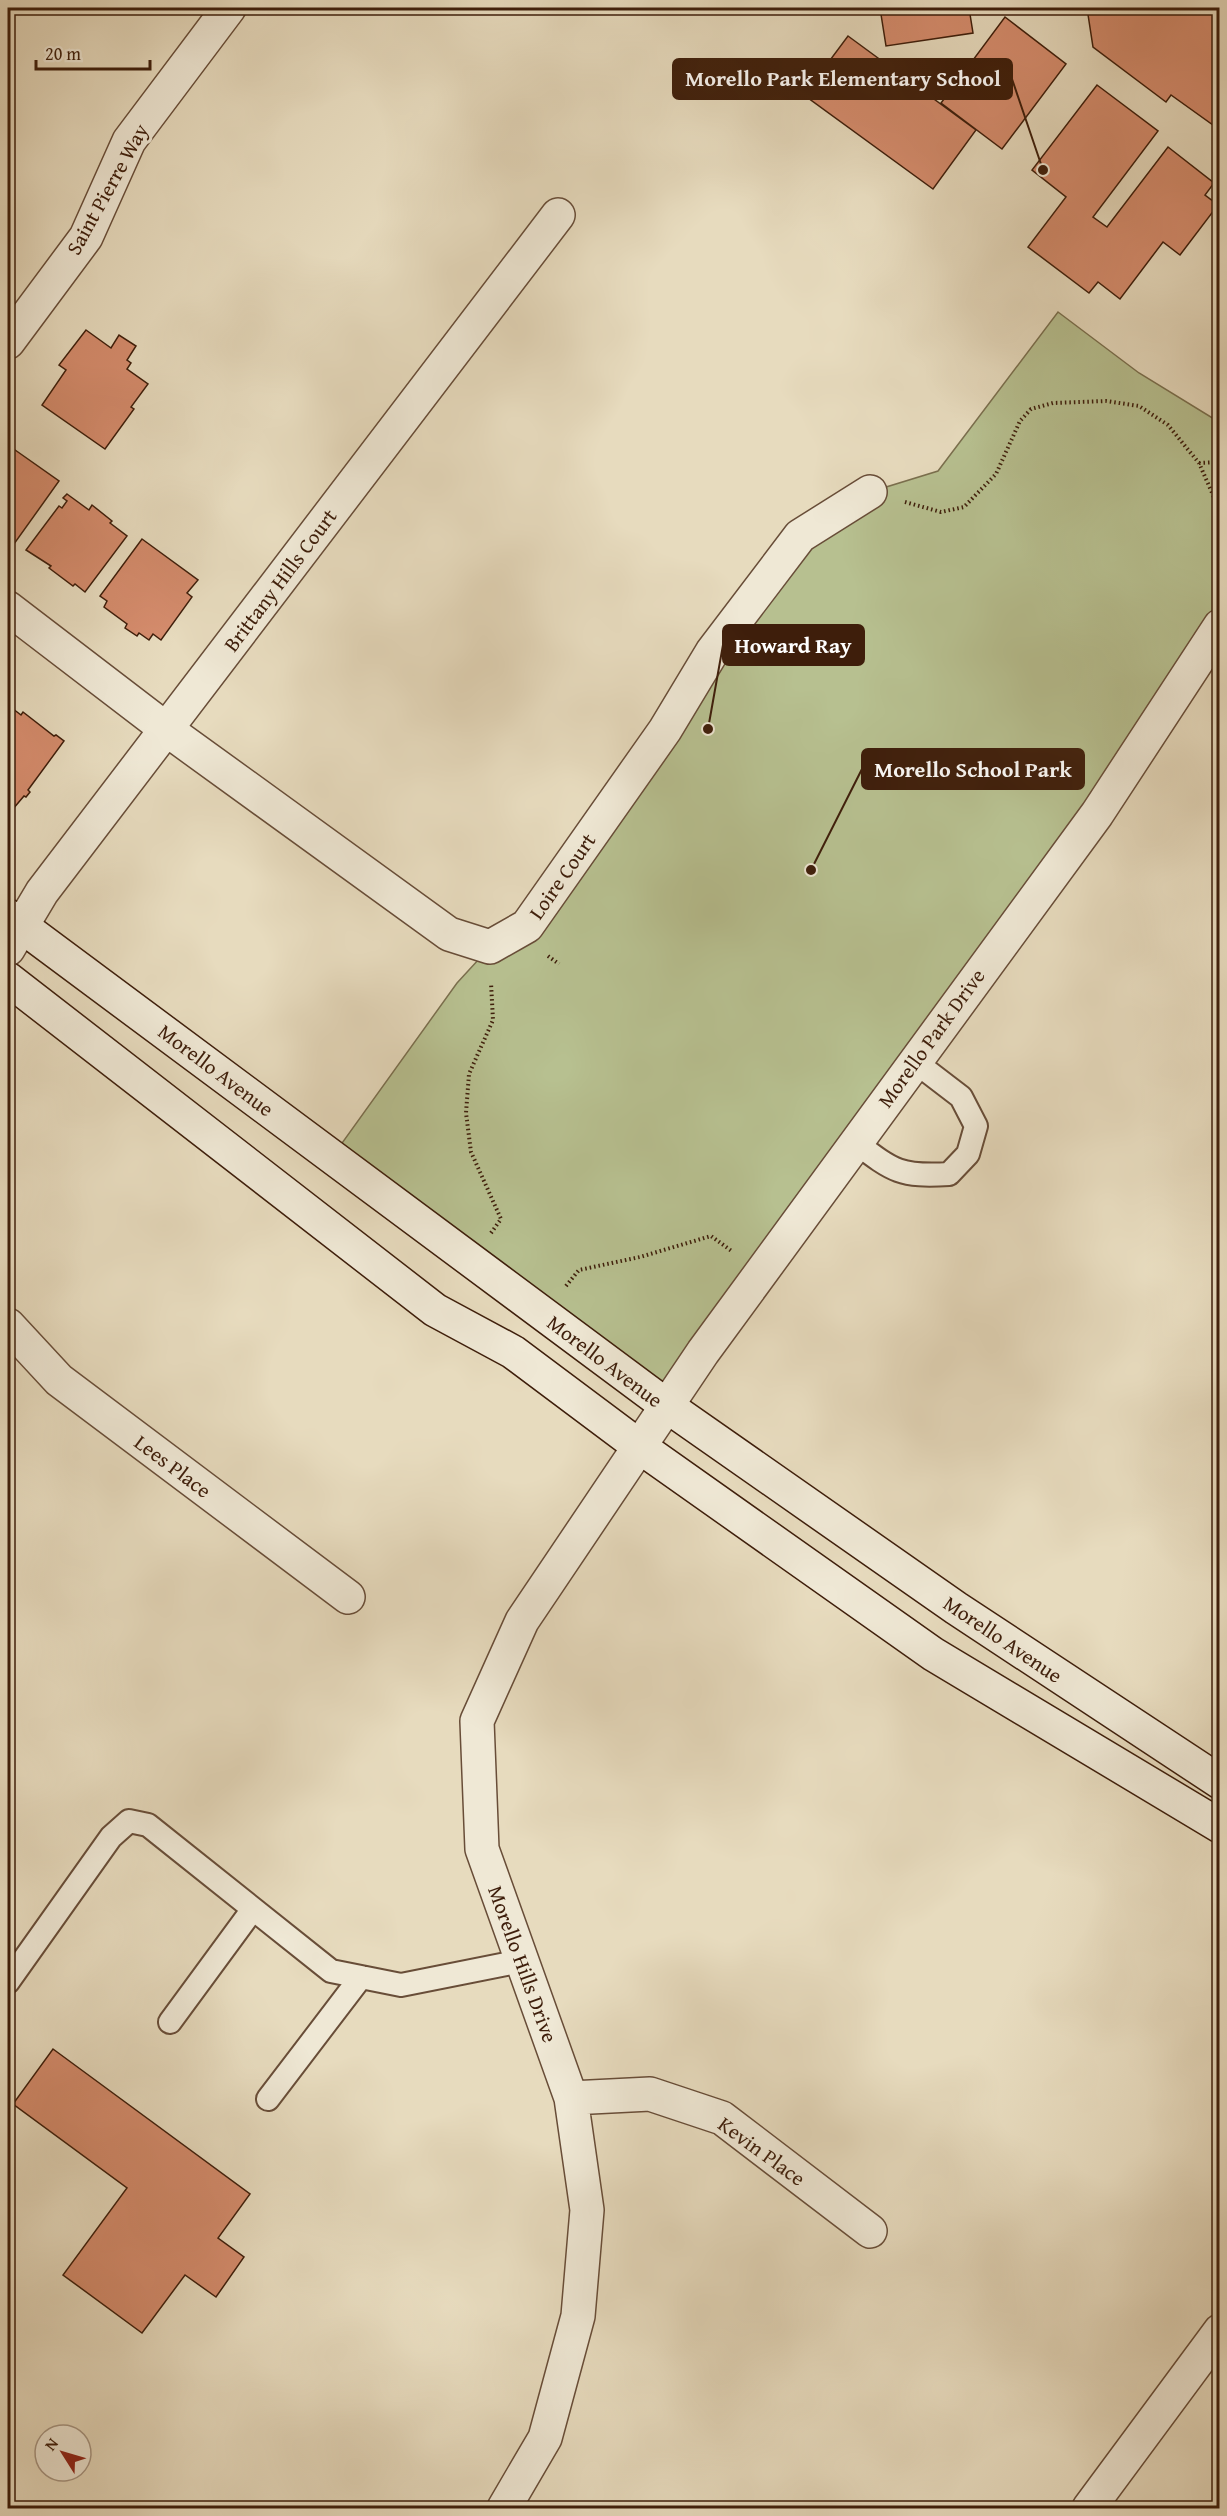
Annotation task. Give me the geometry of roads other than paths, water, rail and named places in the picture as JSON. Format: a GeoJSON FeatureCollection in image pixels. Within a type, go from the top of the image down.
{"type":"FeatureCollection","features":[{"type":"Feature","properties":{"kind":"street","name":"Saint Pierre Way"},"geometry":{"type":"LineString","coordinates":[[8,342],[86,237],[129,141],[229,8]]}},
{"type":"Feature","properties":{"kind":"street","name":"Brittany Hills Court"},"geometry":{"type":"LineString","coordinates":[[12,930],[558,215]]}},
{"type":"Feature","properties":{"kind":"street","name":"Loire Court"},"geometry":{"type":"LineString","coordinates":[[166,729],[449,934],[490,947],[527,927],[665,730],[712,652],[800,536],[870,492]]}},
{"type":"Feature","properties":{"kind":"street"},"geometry":{"type":"LineString","coordinates":[[8,608],[166,729]]}},
{"type":"Feature","properties":{"kind":"street","name":"Morello Park Drive"},"geometry":{"type":"LineString","coordinates":[[640,1447],[702,1352],[1097,814],[1220,626]]}},
{"type":"Feature","properties":{"kind":"street","name":"Morello Avenue"},"geometry":{"type":"LineString","coordinates":[[12,930],[471,1260],[667,1406],[956,1608],[1220,1782]]}},
{"type":"Feature","properties":{"kind":"street"},"geometry":{"type":"LineString","coordinates":[[8,979],[435,1310],[513,1352],[640,1447],[933,1654],[1220,1826]]}},
{"type":"Feature","properties":{"kind":"street","name":"Lees Place"},"geometry":{"type":"LineString","coordinates":[[8,1325],[59,1380],[348,1597]]}},
{"type":"Feature","properties":{"kind":"street","name":"Morello Hills Drive"},"geometry":{"type":"LineString","coordinates":[[504,2508],[545,2438],[578,2316],[588,2210],[570,2098],[482,1849],[477,1721],[522,1622],[640,1447]]}},
{"type":"Feature","properties":{"kind":"street","name":"Kevin Place"},"geometry":{"type":"LineString","coordinates":[[570,2098],[650,2094],[722,2118],[870,2231]]}},
{"type":"Feature","properties":{"kind":"street"},"geometry":{"type":"LineString","coordinates":[[1089,2508],[1220,2331]]}},
{"type":"Feature","properties":{"kind":"lane"},"geometry":{"type":"LineString","coordinates":[[855,1142],[890,1168],[918,1176],[949,1174],[968,1154],[976,1125],[961,1097],[914,1061]]}},
{"type":"Feature","properties":{"kind":"lane"},"geometry":{"type":"LineString","coordinates":[[8,1982],[111,1837],[129,1821],[148,1825],[331,1971],[401,1985],[521,1961]]}},
{"type":"Feature","properties":{"kind":"lane"},"geometry":{"type":"LineString","coordinates":[[170,2022],[254,1909]]}},
{"type":"Feature","properties":{"kind":"lane"},"geometry":{"type":"LineString","coordinates":[[268,2099],[361,1977]]}},
{"type":"Feature","properties":{"kind":"place","name":"Morello Park Elementary School"},"geometry":{"type":"Point","coordinates":[1043,170]}},
{"type":"Feature","properties":{"kind":"place","name":"Howard Ray"},"geometry":{"type":"Point","coordinates":[708,729]}},
{"type":"Feature","properties":{"kind":"place","name":"Morello School Park"},"geometry":{"type":"Point","coordinates":[811,870]}}]}
